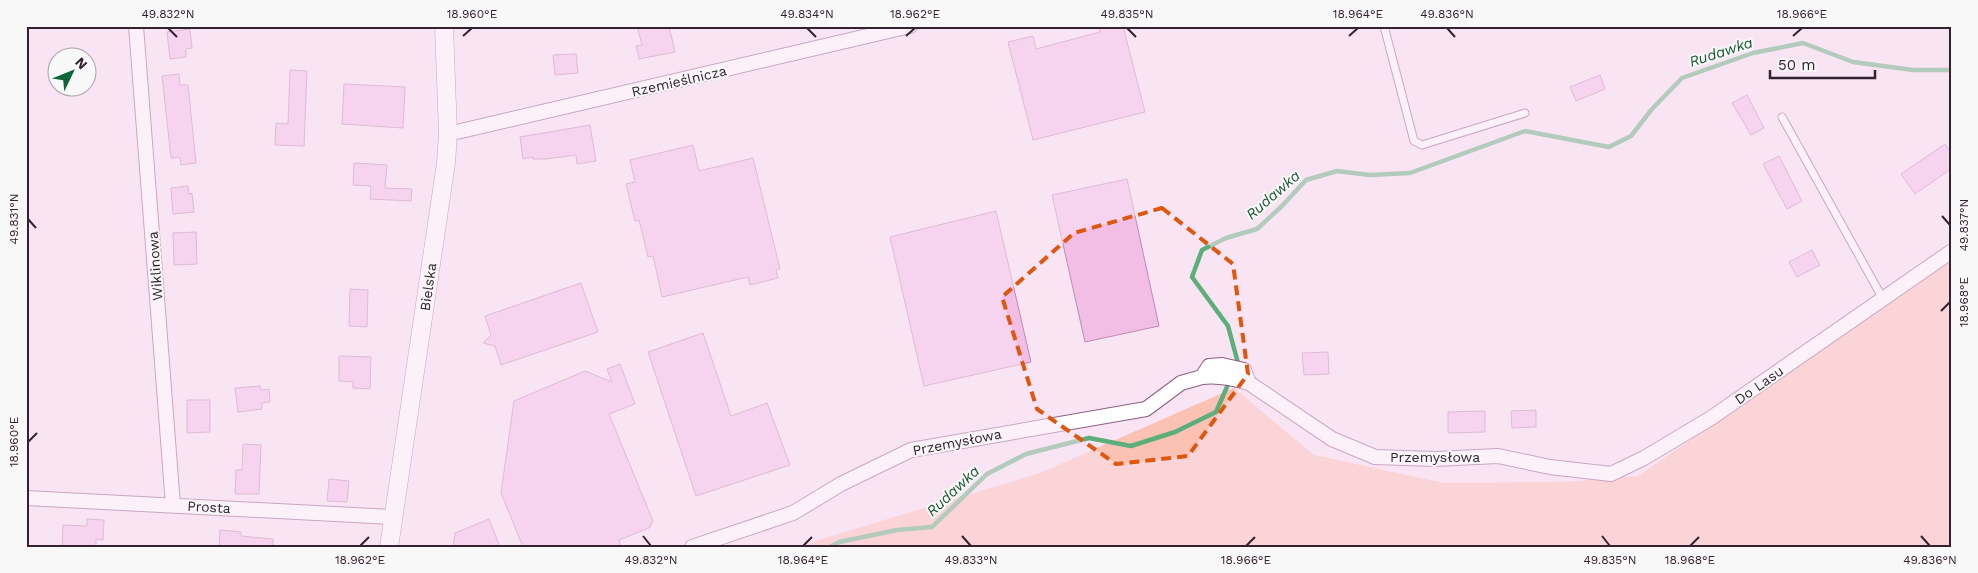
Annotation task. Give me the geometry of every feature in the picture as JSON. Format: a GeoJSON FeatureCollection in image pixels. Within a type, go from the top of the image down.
{"type":"FeatureCollection","features":[{"type":"Feature","properties":{"kind":"street","name":"Wiklinowa"},"geometry":{"type":"LineString","coordinates":[[136,26],[173,505]]}},
{"type":"Feature","properties":{"kind":"street","name":"Bielska"},"geometry":{"type":"LineString","coordinates":[[389,547],[446,163],[448,134],[444,26]]}},
{"type":"Feature","properties":{"kind":"street","name":"Rzemieślnicza"},"geometry":{"type":"LineString","coordinates":[[448,134],[910,26]]}},
{"type":"Feature","properties":{"kind":"street","name":"Do Lasu"},"geometry":{"type":"LineString","coordinates":[[1550,467],[1611,474],[1644,458],[1711,418],[1952,251]]}},
{"type":"Feature","properties":{"kind":"street","name":"Przemysłowa"},"geometry":{"type":"LineString","coordinates":[[1202,377],[1209,366],[1222,365],[1247,376],[1332,439],[1375,457],[1435,459],[1498,456],[1550,467]]}},
{"type":"Feature","properties":{"kind":"street","name":"Przemysłowa"},"geometry":{"type":"LineString","coordinates":[[692,547],[793,513],[840,484],[911,450],[1146,409],[1181,383],[1214,375],[1247,376]]}},
{"type":"Feature","properties":{"kind":"street","name":"Prosta"},"geometry":{"type":"LineString","coordinates":[[26,498],[392,517]]}},
{"type":"Feature","properties":{"kind":"lane"},"geometry":{"type":"LineString","coordinates":[[1384,26],[1414,141],[1422,144],[1525,113]]}},
{"type":"Feature","properties":{"kind":"lane"},"geometry":{"type":"LineString","coordinates":[[1782,117],[1883,299]]}},
{"type":"Feature","properties":{"kind":"highlighted area"},"geometry":{"type":"Polygon","coordinates":[[[1162,208],[1233,264],[1248,374],[1188,456],[1116,464],[1037,409],[1002,297],[1074,233],[1162,208]]]}},
{"type":"Feature","properties":{"kind":"shaded area"},"geometry":{"type":"Polygon","coordinates":[[[1952,259],[1952,547],[803,547],[815,541],[1040,473],[1234,388],[1314,455],[1444,483],[1565,482],[1638,476],[1952,259]]]}},
{"type":"Feature","properties":{"kind":"building"},"geometry":{"type":"Polygon","coordinates":[[[637,26],[669,26],[675,52],[639,59],[636,46],[642,45],[637,26]]]}},
{"type":"Feature","properties":{"kind":"building"},"geometry":{"type":"Polygon","coordinates":[[[1098,26],[1123,26],[1145,112],[1033,140],[1008,42],[1033,36],[1036,49],[1100,32],[1098,26]]]}},
{"type":"Feature","properties":{"kind":"building"},"geometry":{"type":"Polygon","coordinates":[[[190,29],[192,48],[186,49],[186,57],[170,59],[167,32],[190,29]]]}},
{"type":"Feature","properties":{"kind":"building"},"geometry":{"type":"Polygon","coordinates":[[[576,54],[578,73],[555,75],[553,55],[576,54]]]}},
{"type":"Feature","properties":{"kind":"building"},"geometry":{"type":"Polygon","coordinates":[[[290,70],[307,71],[304,146],[275,145],[276,123],[288,124],[290,70]]]}},
{"type":"Feature","properties":{"kind":"building"},"geometry":{"type":"Polygon","coordinates":[[[179,74],[180,85],[188,85],[196,163],[181,165],[180,157],[171,158],[162,76],[179,74]]]}},
{"type":"Feature","properties":{"kind":"building"},"geometry":{"type":"Polygon","coordinates":[[[1600,75],[1605,89],[1576,101],[1570,87],[1600,75]]]}},
{"type":"Feature","properties":{"kind":"building"},"geometry":{"type":"Polygon","coordinates":[[[344,84],[405,87],[403,128],[342,124],[344,84]]]}},
{"type":"Feature","properties":{"kind":"building"},"geometry":{"type":"Polygon","coordinates":[[[1747,95],[1764,128],[1751,135],[1732,103],[1747,95]]]}},
{"type":"Feature","properties":{"kind":"building"},"geometry":{"type":"Polygon","coordinates":[[[590,125],[596,161],[577,164],[576,155],[546,159],[533,159],[533,157],[523,159],[520,137],[590,125]]]}},
{"type":"Feature","properties":{"kind":"building"},"geometry":{"type":"Polygon","coordinates":[[[1945,144],[1952,154],[1952,168],[1915,194],[1901,174],[1945,144]]]}},
{"type":"Feature","properties":{"kind":"building"},"geometry":{"type":"Polygon","coordinates":[[[693,145],[699,171],[753,158],[780,269],[776,270],[778,278],[750,285],[748,277],[662,297],[653,256],[648,257],[639,220],[635,221],[626,184],[635,182],[630,160],[693,145]]]}},
{"type":"Feature","properties":{"kind":"building"},"geometry":{"type":"Polygon","coordinates":[[[1779,156],[1802,201],[1787,209],[1763,164],[1779,156]]]}},
{"type":"Feature","properties":{"kind":"building"},"geometry":{"type":"Polygon","coordinates":[[[354,163],[387,165],[385,188],[412,189],[411,201],[370,199],[371,186],[353,185],[354,163]]]}},
{"type":"Feature","properties":{"kind":"building"},"geometry":{"type":"Polygon","coordinates":[[[1127,179],[1159,326],[1085,342],[1052,195],[1127,179]]]}},
{"type":"Feature","properties":{"kind":"building"},"geometry":{"type":"Polygon","coordinates":[[[188,186],[189,194],[192,193],[194,212],[173,214],[171,188],[188,186]]]}},
{"type":"Feature","properties":{"kind":"building"},"geometry":{"type":"Polygon","coordinates":[[[996,211],[1031,362],[924,386],[890,237],[996,211]]]}},
{"type":"Feature","properties":{"kind":"building"},"geometry":{"type":"Polygon","coordinates":[[[196,232],[197,264],[174,265],[173,233],[196,232]]]}},
{"type":"Feature","properties":{"kind":"building"},"geometry":{"type":"Polygon","coordinates":[[[1812,250],[1820,265],[1797,277],[1789,262],[1812,250]]]}},
{"type":"Feature","properties":{"kind":"building"},"geometry":{"type":"Polygon","coordinates":[[[581,283],[598,332],[501,365],[495,346],[483,343],[491,335],[485,316],[581,283]]]}},
{"type":"Feature","properties":{"kind":"building"},"geometry":{"type":"Polygon","coordinates":[[[350,289],[368,290],[367,327],[349,326],[350,289]]]}},
{"type":"Feature","properties":{"kind":"building"},"geometry":{"type":"Polygon","coordinates":[[[703,333],[731,416],[767,403],[790,465],[696,496],[648,352],[703,333]]]}},
{"type":"Feature","properties":{"kind":"building"},"geometry":{"type":"Polygon","coordinates":[[[1328,352],[1329,374],[1304,375],[1302,353],[1328,352]]]}},
{"type":"Feature","properties":{"kind":"building"},"geometry":{"type":"Polygon","coordinates":[[[339,356],[371,357],[370,389],[353,388],[353,382],[339,381],[339,356]]]}},
{"type":"Feature","properties":{"kind":"building"},"geometry":{"type":"Polygon","coordinates":[[[620,364],[635,404],[609,414],[653,521],[649,528],[619,540],[621,547],[523,547],[501,493],[514,401],[585,371],[612,382],[607,369],[620,364]]]}},
{"type":"Feature","properties":{"kind":"building"},"geometry":{"type":"Polygon","coordinates":[[[260,386],[261,390],[269,389],[270,402],[262,403],[262,409],[238,412],[235,388],[260,386]]]}},
{"type":"Feature","properties":{"kind":"building"},"geometry":{"type":"Polygon","coordinates":[[[187,400],[210,400],[210,432],[187,433],[187,400]]]}},
{"type":"Feature","properties":{"kind":"building"},"geometry":{"type":"Polygon","coordinates":[[[1536,410],[1536,427],[1512,428],[1511,411],[1536,410]]]}},
{"type":"Feature","properties":{"kind":"building"},"geometry":{"type":"Polygon","coordinates":[[[1485,411],[1485,432],[1448,433],[1448,412],[1485,411]]]}},
{"type":"Feature","properties":{"kind":"building"},"geometry":{"type":"Polygon","coordinates":[[[243,444],[261,445],[259,494],[235,494],[236,470],[242,470],[243,444]]]}},
{"type":"Feature","properties":{"kind":"building"},"geometry":{"type":"Polygon","coordinates":[[[329,479],[349,481],[347,502],[327,501],[329,479]]]}},
{"type":"Feature","properties":{"kind":"building"},"geometry":{"type":"Polygon","coordinates":[[[87,519],[104,520],[103,540],[96,539],[96,547],[62,547],[63,525],[87,526],[87,519]]]}},
{"type":"Feature","properties":{"kind":"building"},"geometry":{"type":"Polygon","coordinates":[[[489,519],[500,547],[453,547],[455,533],[489,519]]]}},
{"type":"Feature","properties":{"kind":"building"},"geometry":{"type":"Polygon","coordinates":[[[220,530],[241,532],[241,536],[273,539],[273,547],[219,547],[220,530]]]}},
{"type":"Feature","properties":{"kind":"waterway","name":"Rudawka"},"geometry":{"type":"LineString","coordinates":[[1236,366],[1238,363],[1228,326],[1192,277],[1202,250],[1226,238],[1257,229],[1306,180],[1337,171],[1370,175],[1410,173],[1525,131],[1609,147],[1631,136],[1652,109],[1682,78],[1753,53],[1803,43],[1853,62],[1913,70],[1952,70]]}},
{"type":"Feature","properties":{"kind":"waterway","name":"Rudawka"},"geometry":{"type":"LineString","coordinates":[[830,547],[839,542],[897,530],[932,527],[987,474],[1026,454],[1089,438],[1131,446],[1175,432],[1216,412],[1230,380]]}}]}
